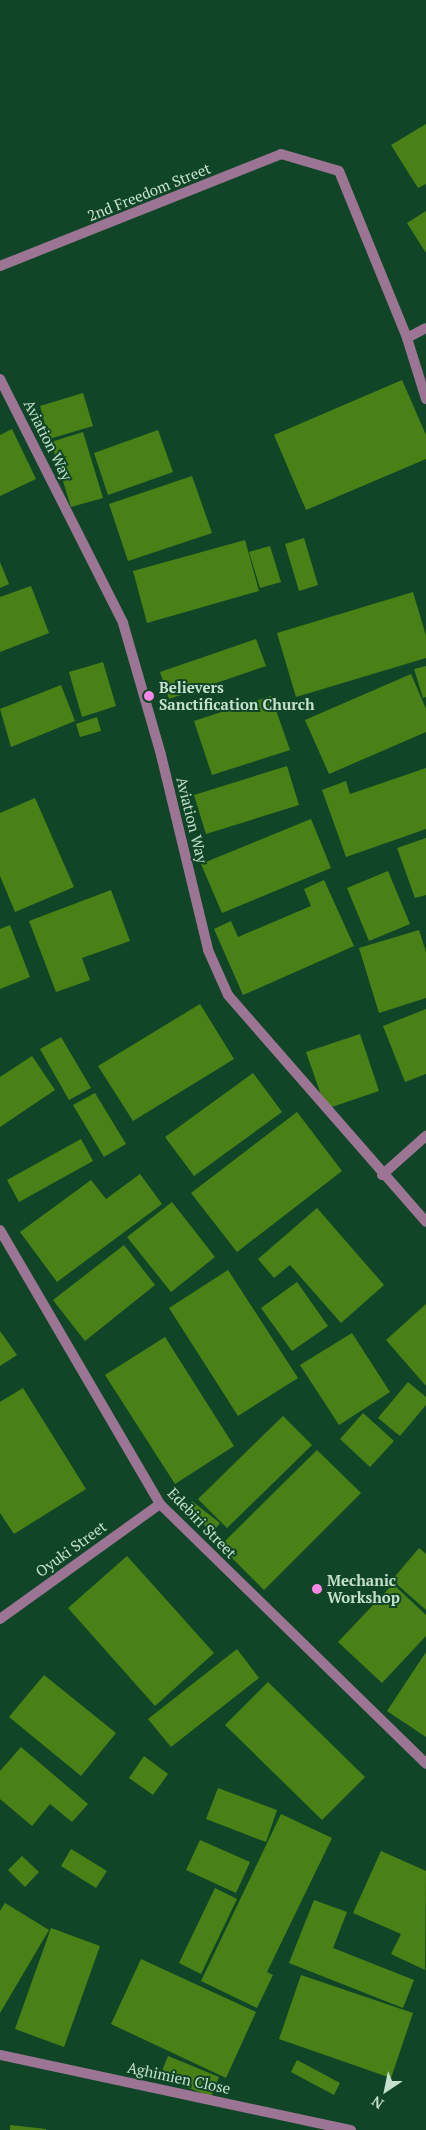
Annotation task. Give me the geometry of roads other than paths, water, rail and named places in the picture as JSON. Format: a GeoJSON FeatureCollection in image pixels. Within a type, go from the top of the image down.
{"type":"FeatureCollection","features":[{"type":"Feature","properties":{"kind":"street","name":"2nd Freedom Street"},"geometry":{"type":"LineString","coordinates":[[0,266],[281,154],[308,164],[339,172],[406,338]]}},
{"type":"Feature","properties":{"kind":"street"},"geometry":{"type":"LineString","coordinates":[[426,328],[406,338],[426,399]]}},
{"type":"Feature","properties":{"kind":"street","name":"Aviation Way"},"geometry":{"type":"LineString","coordinates":[[0,379],[123,623],[161,755],[208,950],[228,995],[382,1176],[426,1222]]}},
{"type":"Feature","properties":{"kind":"street"},"geometry":{"type":"LineString","coordinates":[[382,1176],[426,1136]]}},
{"type":"Feature","properties":{"kind":"street","name":"Edebiri Street"},"geometry":{"type":"LineString","coordinates":[[0,1230],[160,1504],[426,1764]]}},
{"type":"Feature","properties":{"kind":"street","name":"Oyuki Street"},"geometry":{"type":"LineString","coordinates":[[0,1619],[160,1504]]}},
{"type":"Feature","properties":{"kind":"street","name":"Aghimien Close"},"geometry":{"type":"LineString","coordinates":[[0,2055],[351,2130]]}},
{"type":"Feature","properties":{"kind":"place","name":"Believers Sanctification Church"},"geometry":{"type":"Point","coordinates":[149,696]}},
{"type":"Feature","properties":{"kind":"place","name":"Mechanic Workshop"},"geometry":{"type":"Point","coordinates":[317,1589]}}]}
